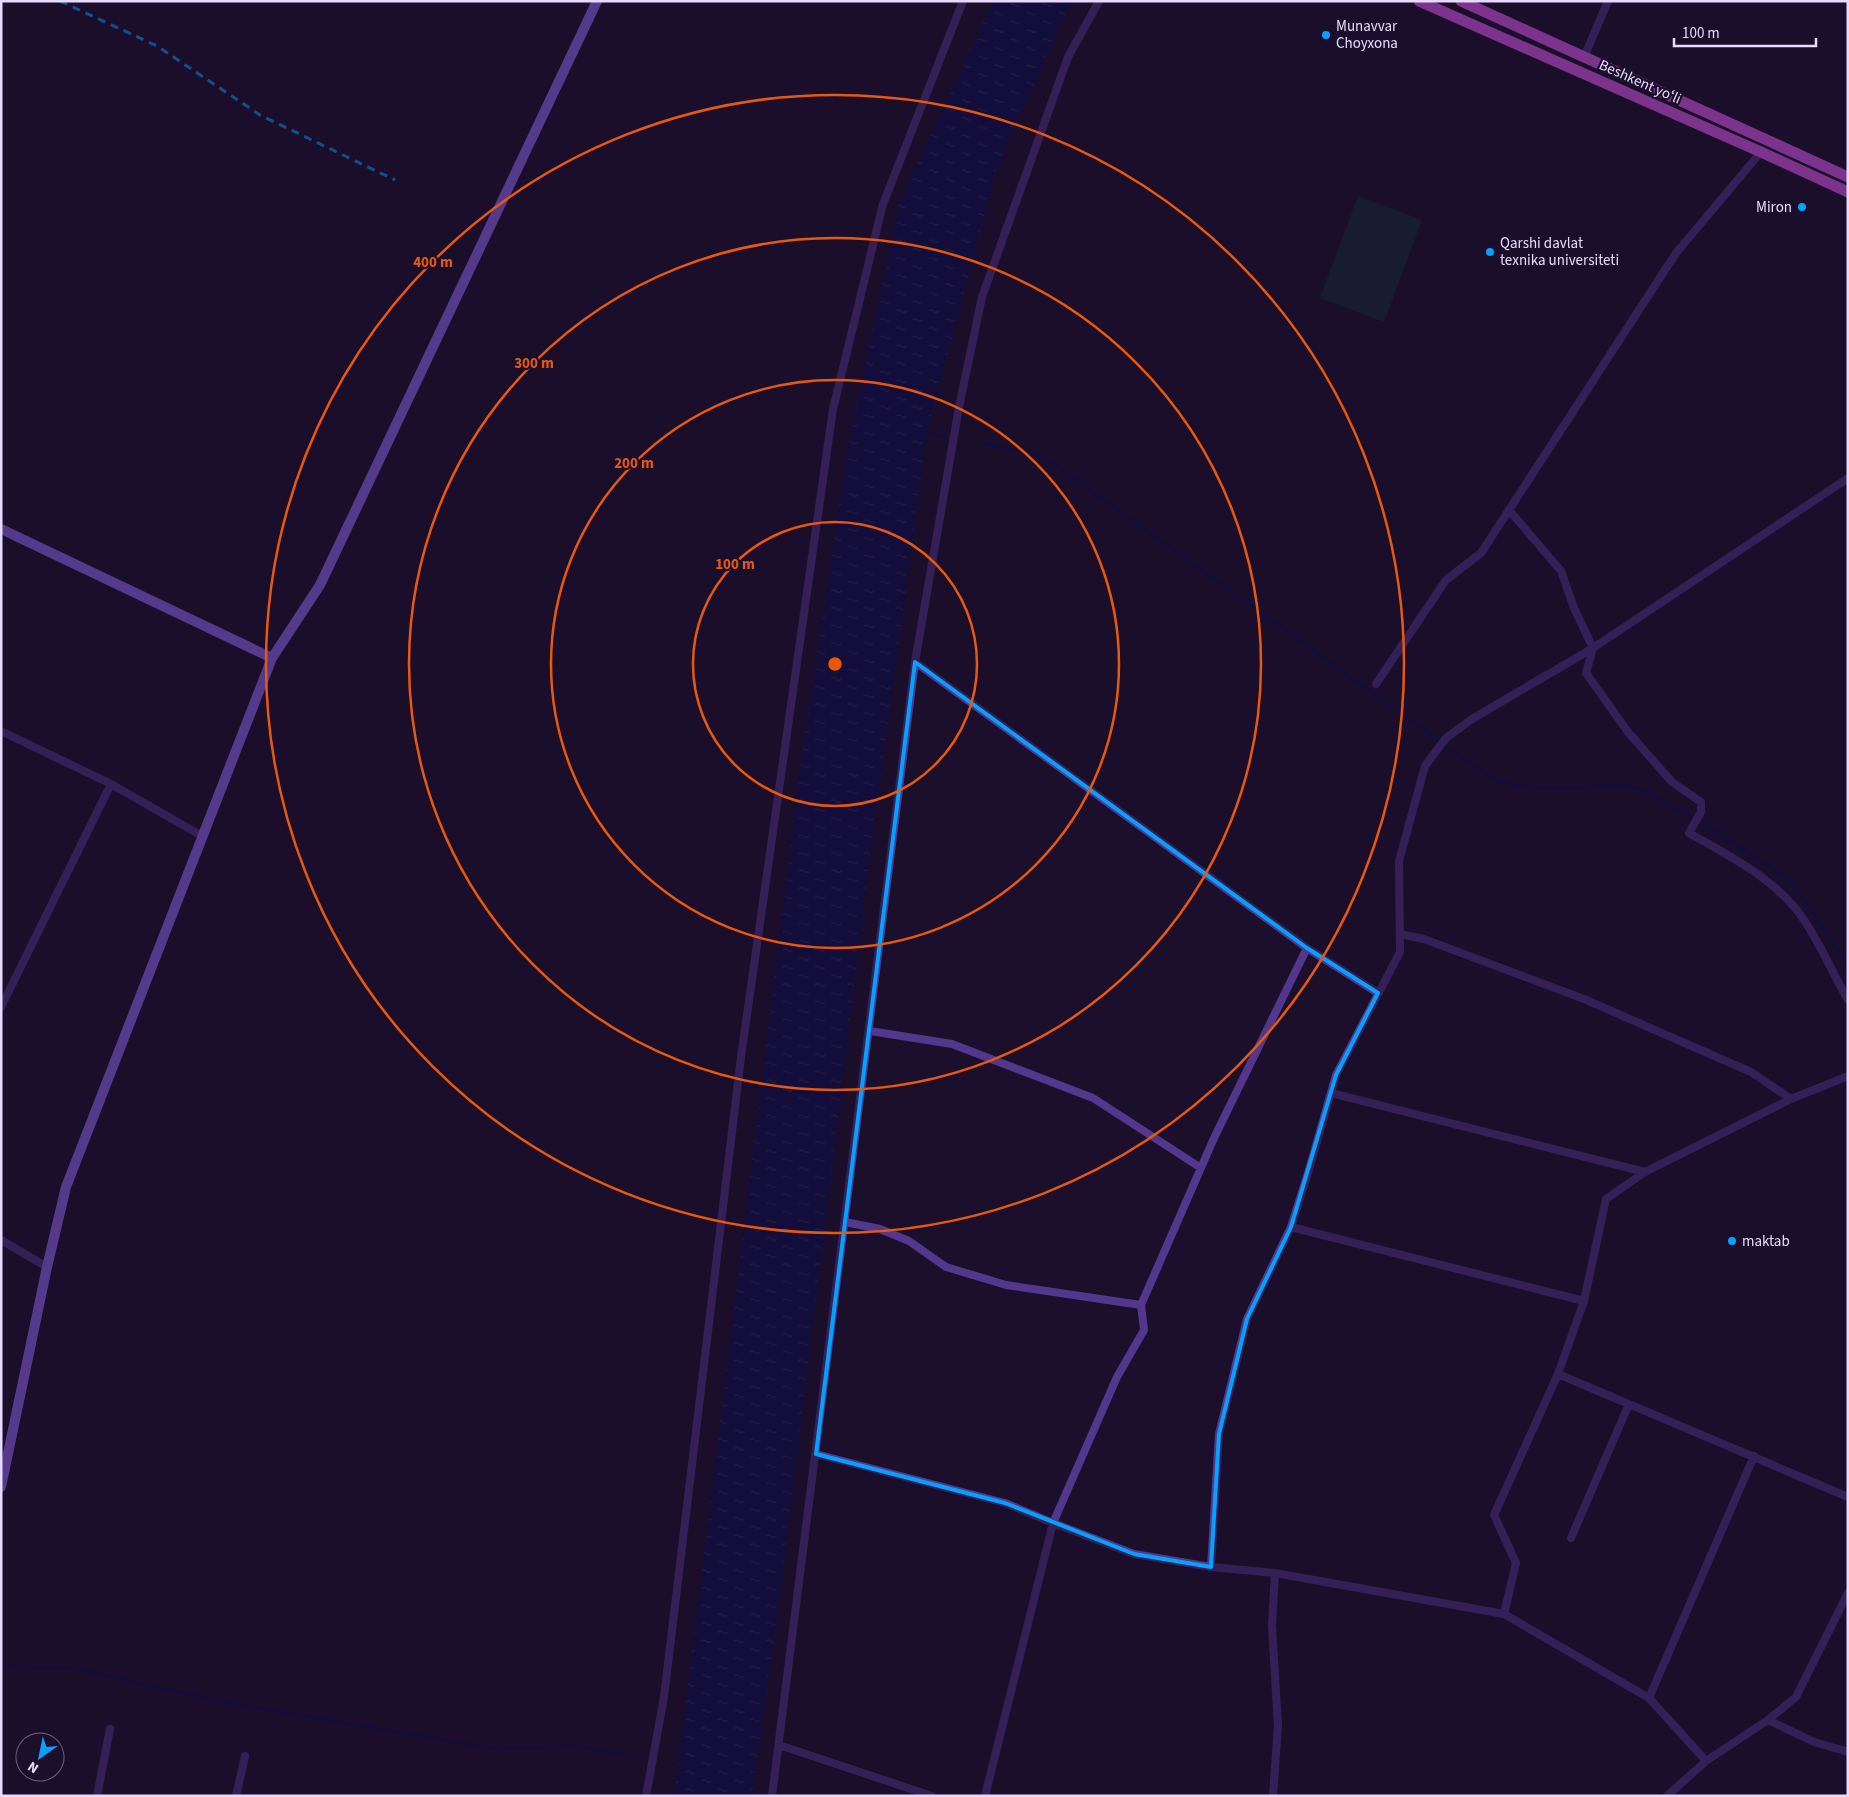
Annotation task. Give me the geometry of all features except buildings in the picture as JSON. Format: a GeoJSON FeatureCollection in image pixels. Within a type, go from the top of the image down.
{"type":"FeatureCollection","features":[{"type":"Feature","properties":{"kind":"main road"},"geometry":{"type":"LineString","coordinates":[[1,1487],[47,1267],[66,1187],[272,658],[320,586],[597,1]]}},
{"type":"Feature","properties":{"kind":"main road","name":"Beshkent yoʻli"},"geometry":{"type":"LineString","coordinates":[[1418,1],[1848,192]]}},
{"type":"Feature","properties":{"kind":"main road","name":"Beshkent yoʻli"},"geometry":{"type":"LineString","coordinates":[[1461,1],[1848,177]]}},
{"type":"Feature","properties":{"kind":"main road"},"geometry":{"type":"LineString","coordinates":[[1,529],[272,658]]}},
{"type":"Feature","properties":{"kind":"street"},"geometry":{"type":"LineString","coordinates":[[646,1796],[664,1697],[741,1058],[833,409],[883,204],[962,1]]}},
{"type":"Feature","properties":{"kind":"street"},"geometry":{"type":"LineString","coordinates":[[772,1796],[870,1031],[915,662],[958,407],[982,297],[1068,57],[1099,1]]}},
{"type":"Feature","properties":{"kind":"street"},"geometry":{"type":"LineString","coordinates":[[1584,57],[1608,1]]}},
{"type":"Feature","properties":{"kind":"street"},"geometry":{"type":"LineString","coordinates":[[1376,684],[1446,580],[1481,553],[1676,253],[1761,152]]}},
{"type":"Feature","properties":{"kind":"street"},"geometry":{"type":"LineString","coordinates":[[1211,1567],[1219,1434],[1247,1319],[1291,1227],[1336,1075],[1400,952],[1399,861],[1425,766],[1446,738],[1472,719],[1593,648],[1847,479]]}},
{"type":"Feature","properties":{"kind":"street"},"geometry":{"type":"LineString","coordinates":[[1509,510],[1561,572],[1574,608],[1593,648],[1586,673],[1628,732],[1672,782],[1701,802],[1701,812],[1690,832],[1737,860],[1772,884],[1804,919],[1848,1000]]}},
{"type":"Feature","properties":{"kind":"street"},"geometry":{"type":"LineString","coordinates":[[915,662],[1307,948],[1378,993]]}},
{"type":"Feature","properties":{"kind":"street"},"geometry":{"type":"LineString","coordinates":[[1,731],[111,784],[202,836]]}},
{"type":"Feature","properties":{"kind":"street"},"geometry":{"type":"LineString","coordinates":[[1,1007],[111,784]]}},
{"type":"Feature","properties":{"kind":"street"},"geometry":{"type":"LineString","coordinates":[[1400,934],[1424,939],[1584,999],[1750,1072],[1791,1099]]}},
{"type":"Feature","properties":{"kind":"street"},"geometry":{"type":"LineString","coordinates":[[985,1796],[1053,1523],[1117,1377],[1144,1330],[1141,1305],[1201,1168],[1307,948]]}},
{"type":"Feature","properties":{"kind":"street"},"geometry":{"type":"LineString","coordinates":[[870,1031],[952,1044],[1093,1098],[1201,1168]]}},
{"type":"Feature","properties":{"kind":"street"},"geometry":{"type":"LineString","coordinates":[[1504,1614],[1516,1563],[1494,1515],[1558,1374],[1584,1302],[1606,1199],[1646,1172],[1791,1099],[1848,1076]]}},
{"type":"Feature","properties":{"kind":"street"},"geometry":{"type":"LineString","coordinates":[[1331,1093],[1646,1172]]}},
{"type":"Feature","properties":{"kind":"street"},"geometry":{"type":"LineString","coordinates":[[845,1222],[880,1229],[910,1241],[946,1267],[998,1282],[1141,1305]]}},
{"type":"Feature","properties":{"kind":"street"},"geometry":{"type":"LineString","coordinates":[[1291,1227],[1584,1302]]}},
{"type":"Feature","properties":{"kind":"street"},"geometry":{"type":"LineString","coordinates":[[1,1240],[47,1267]]}},
{"type":"Feature","properties":{"kind":"street"},"geometry":{"type":"LineString","coordinates":[[1558,1374],[1848,1497]]}},
{"type":"Feature","properties":{"kind":"street"},"geometry":{"type":"LineString","coordinates":[[1571,1538],[1629,1404]]}},
{"type":"Feature","properties":{"kind":"street"},"geometry":{"type":"LineString","coordinates":[[816,1454],[1005,1503],[1134,1554],[1211,1567],[1275,1573],[1504,1614],[1649,1698],[1706,1761]]}},
{"type":"Feature","properties":{"kind":"street"},"geometry":{"type":"LineString","coordinates":[[1649,1698],[1754,1456]]}},
{"type":"Feature","properties":{"kind":"street"},"geometry":{"type":"LineString","coordinates":[[1273,1796],[1278,1726],[1272,1626],[1275,1573]]}},
{"type":"Feature","properties":{"kind":"street"},"geometry":{"type":"LineString","coordinates":[[1667,1796],[1706,1761],[1768,1720],[1796,1697],[1848,1593]]}},
{"type":"Feature","properties":{"kind":"street"},"geometry":{"type":"LineString","coordinates":[[1768,1720],[1814,1742],[1848,1752]]}},
{"type":"Feature","properties":{"kind":"street"},"geometry":{"type":"LineString","coordinates":[[97,1796],[110,1729]]}},
{"type":"Feature","properties":{"kind":"street"},"geometry":{"type":"LineString","coordinates":[[778,1745],[932,1796]]}},
{"type":"Feature","properties":{"kind":"street"},"geometry":{"type":"LineString","coordinates":[[236,1796],[245,1756]]}},
{"type":"Feature","properties":{"kind":"highlighted area"},"geometry":{"type":"Polygon","coordinates":[[[915,662],[1307,948],[1378,993],[1336,1075],[1291,1227],[1247,1319],[1219,1434],[1211,1567],[1134,1554],[1005,1503],[816,1454],[915,662]]]}},
{"type":"Feature","properties":{"kind":"shaded area"},"geometry":{"type":"Polygon","coordinates":[[[1358,196],[1422,220],[1384,322],[1320,298],[1358,196]]]}},
{"type":"Feature","properties":{"kind":"water"},"geometry":{"type":"Polygon","coordinates":[[[993,1],[1071,1],[996,170],[927,433],[868,871],[777,1618],[752,1796],[674,1796],[803,746],[847,452],[899,204],[993,1]]]}},
{"type":"Feature","properties":{"kind":"waterway"},"geometry":{"type":"LineString","coordinates":[[923,432],[945,437]]}},
{"type":"Feature","properties":{"kind":"waterway"},"geometry":{"type":"LineString","coordinates":[[981,443],[1024,452],[1050,461],[1438,740]]}},
{"type":"Feature","properties":{"kind":"waterway"},"geometry":{"type":"LineString","coordinates":[[1447,748],[1498,781],[1512,785],[1552,789],[1622,785],[1643,790],[1692,817]]}},
{"type":"Feature","properties":{"kind":"waterway"},"geometry":{"type":"LineString","coordinates":[[1701,822],[1786,877],[1808,904],[1848,968]]}},
{"type":"Feature","properties":{"kind":"waterway"},"geometry":{"type":"LineString","coordinates":[[1,1666],[79,1669],[223,1702],[496,1749],[575,1746],[635,1756]]}},
{"type":"Feature","properties":{"kind":"railway"},"geometry":{"type":"LineString","coordinates":[[60,1],[157,46],[260,115],[395,180]]}},
{"type":"Feature","properties":{"kind":"place","name":"Munavvar Choyxona"},"geometry":{"type":"Point","coordinates":[1326,35]}},
{"type":"Feature","properties":{"kind":"place","name":"Miron"},"geometry":{"type":"Point","coordinates":[1802,207]}},
{"type":"Feature","properties":{"kind":"place","name":"Qarshi davlat texnika universiteti"},"geometry":{"type":"Point","coordinates":[1490,252]}},
{"type":"Feature","properties":{"kind":"place","name":"maktab"},"geometry":{"type":"Point","coordinates":[1732,1241]}}]}
